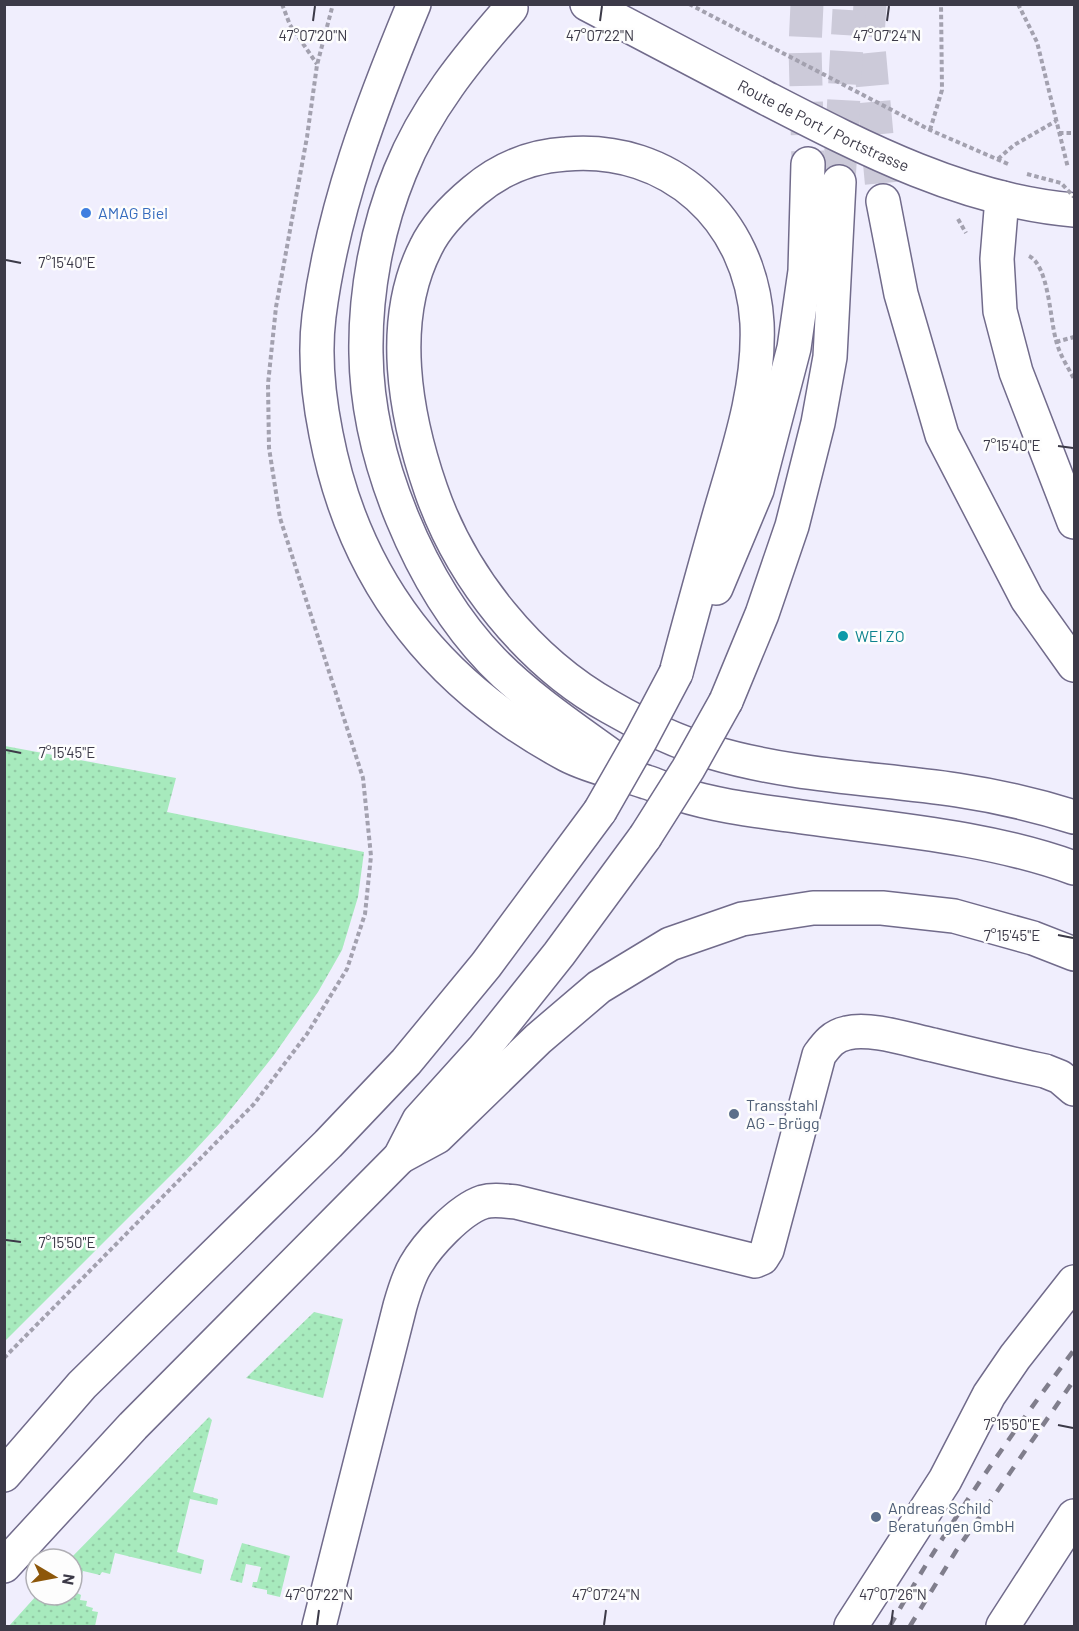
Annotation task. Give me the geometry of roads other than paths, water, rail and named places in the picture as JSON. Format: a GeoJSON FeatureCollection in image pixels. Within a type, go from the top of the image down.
{"type":"FeatureCollection","features":[{"type":"Feature","properties":{"kind":"main road"},"geometry":{"type":"LineString","coordinates":[[414,4],[369,118],[349,175],[333,234],[319,319],[317,370],[318,394],[333,468],[346,513],[369,562],[402,615],[438,660],[476,695],[519,727],[571,757],[680,795],[763,812],[966,839],[1074,868]]}},
{"type":"Feature","properties":{"kind":"main road","name":"Route de Port / Portstrasse"},"geometry":{"type":"LineString","coordinates":[[587,4],[845,139],[937,177],[1002,198],[1059,207]]}},
{"type":"Feature","properties":{"kind":"main road"},"geometry":{"type":"LineString","coordinates":[[511,8],[466,59],[433,107],[400,171],[374,261],[367,323],[368,383],[375,428],[387,478],[406,527],[434,582],[463,626],[491,660],[514,682],[647,782]]}},
{"type":"Feature","properties":{"kind":"main road"},"geometry":{"type":"LineString","coordinates":[[676,673],[745,425],[756,356],[757,321],[751,285],[734,239],[722,220],[705,201],[675,177],[642,162],[607,154],[546,155],[502,172],[482,184],[443,222],[426,245],[417,268],[409,294],[404,325],[410,414],[424,468],[440,515],[480,586],[511,625],[540,654],[586,692],[658,731],[708,751],[764,765],[969,792],[1030,804],[1074,817]]}},
{"type":"Feature","properties":{"kind":"main road"},"geometry":{"type":"LineString","coordinates":[[4,1475],[82,1385],[328,1144],[406,1062],[493,956],[600,811],[676,673],[725,568],[757,490],[794,348],[805,271],[808,164]]}},
{"type":"Feature","properties":{"kind":"main road"},"geometry":{"type":"LineString","coordinates":[[400,1157],[419,1120],[499,1029],[559,954],[645,837],[688,769],[726,700],[762,614],[792,526],[818,423],[830,357],[839,182]]}},
{"type":"Feature","properties":{"kind":"main road"},"geometry":{"type":"LineString","coordinates":[[1002,198],[997,259],[1000,311],[1016,372],[1074,522]]}},
{"type":"Feature","properties":{"kind":"main road"},"geometry":{"type":"LineString","coordinates":[[883,201],[901,294],[942,435],[1027,600],[1074,665]]}},
{"type":"Feature","properties":{"kind":"main road"},"geometry":{"type":"LineString","coordinates":[[4,1566],[133,1426],[400,1157],[437,1137],[538,1039],[599,987],[670,944],[742,919],[813,908],[882,908],[954,916],[1033,938],[1074,954]]}},
{"type":"Feature","properties":{"kind":"main road"},"geometry":{"type":"LineString","coordinates":[[319,1626],[408,1281],[424,1252],[460,1215],[484,1202],[499,1200],[516,1202],[754,1261],[762,1258],[767,1250],[817,1062],[828,1043],[837,1036],[849,1032],[864,1032],[899,1037],[1045,1071],[1060,1077],[1074,1089]]}},
{"type":"Feature","properties":{"kind":"main road"},"geometry":{"type":"LineString","coordinates":[[851,1626],[945,1480],[993,1388],[1074,1282]]}},
{"type":"Feature","properties":{"kind":"main road"},"geometry":{"type":"LineString","coordinates":[[1003,1626],[1074,1516]]}},
{"type":"Feature","properties":{"kind":"tunnel"},"geometry":{"type":"LineString","coordinates":[[807,4],[805,47],[808,164]]}},
{"type":"Feature","properties":{"kind":"tunnel"},"geometry":{"type":"LineString","coordinates":[[870,4],[868,37],[883,201]]}},
{"type":"Feature","properties":{"kind":"tunnel"},"geometry":{"type":"LineString","coordinates":[[839,182],[849,10]]}},
{"type":"Feature","properties":{"kind":"railway"},"geometry":{"type":"LineString","coordinates":[[890,1626],[932,1555],[978,1485],[1074,1350]]}},
{"type":"Feature","properties":{"kind":"railway"},"geometry":{"type":"LineString","coordinates":[[910,1626],[956,1551],[1074,1380]]}},
{"type":"Feature","properties":{"kind":"place","name":"AMAG Biel"},"geometry":{"type":"Point","coordinates":[86,213]}},
{"type":"Feature","properties":{"kind":"place","name":"WEI ZO"},"geometry":{"type":"Point","coordinates":[843,636]}},
{"type":"Feature","properties":{"kind":"place","name":"Transstahl AG - Brügg"},"geometry":{"type":"Point","coordinates":[734,1114]}},
{"type":"Feature","properties":{"kind":"place","name":"Andreas Schild Beratungen GmbH"},"geometry":{"type":"Point","coordinates":[876,1517]}}]}
